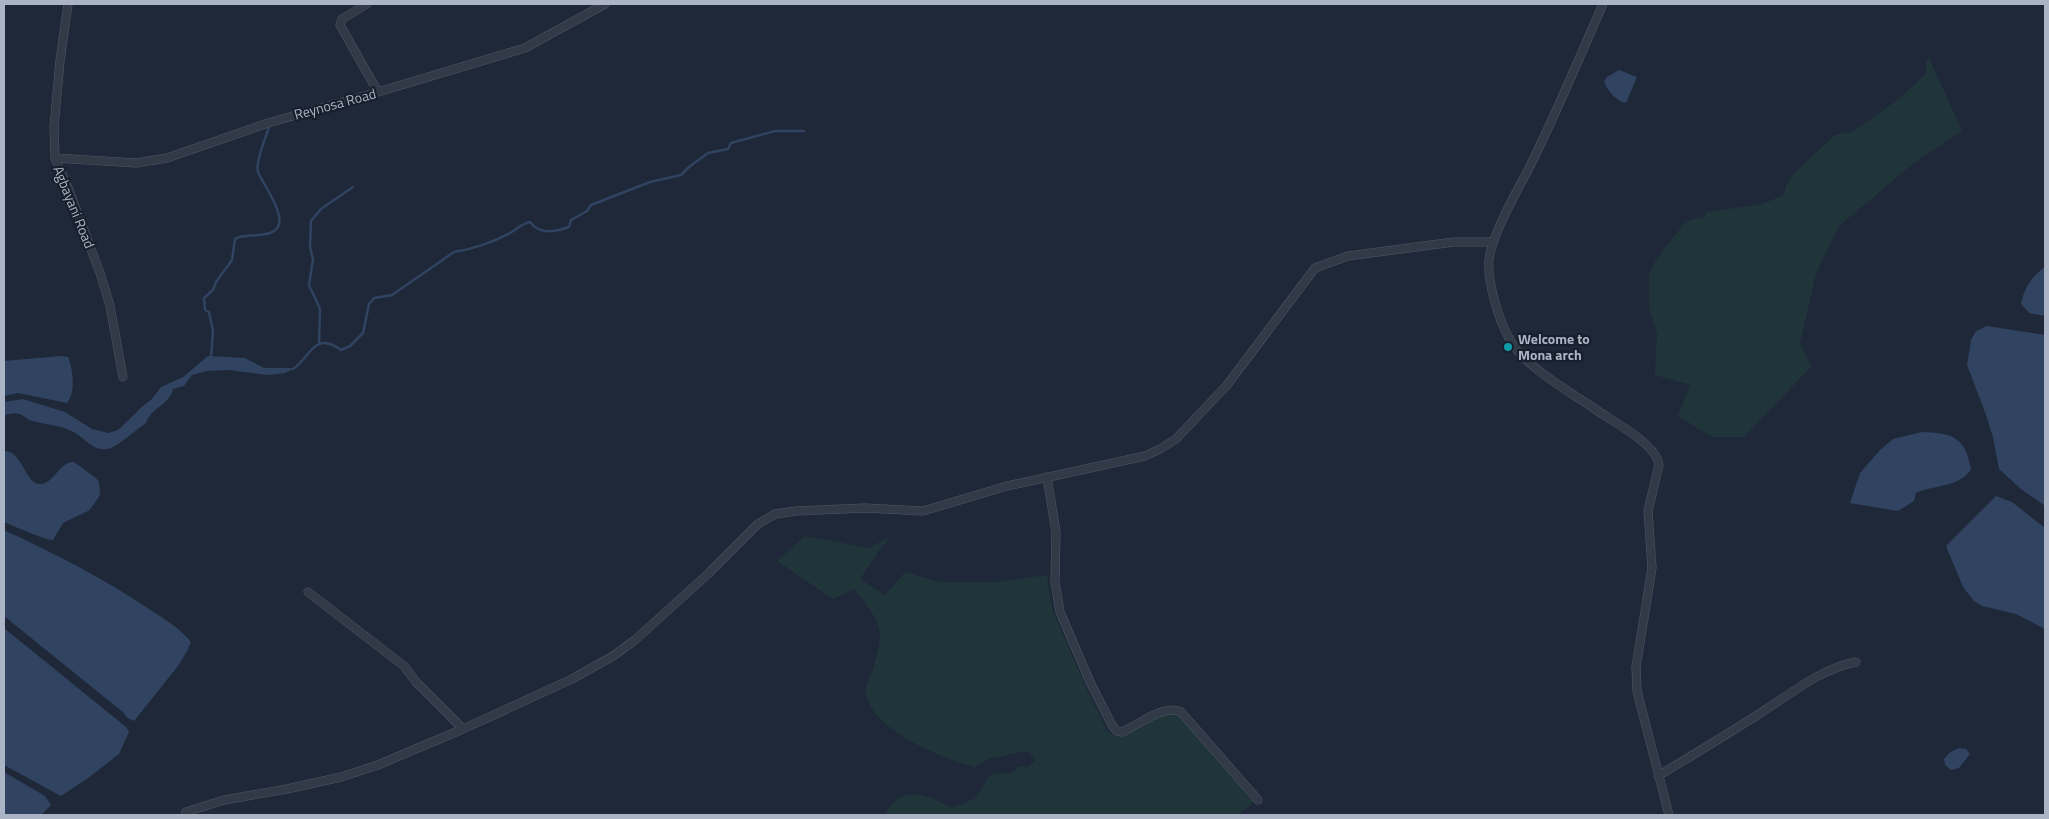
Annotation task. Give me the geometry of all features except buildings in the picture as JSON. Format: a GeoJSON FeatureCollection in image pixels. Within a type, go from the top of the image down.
{"type":"FeatureCollection","features":[{"type":"Feature","properties":{"kind":"street","name":"Agbayani Road"},"geometry":{"type":"LineString","coordinates":[[68,4],[60,61],[54,127],[55,158],[101,276],[110,306],[123,378]]}},
{"type":"Feature","properties":{"kind":"street"},"geometry":{"type":"LineString","coordinates":[[367,4],[342,19],[340,24],[378,92]]}},
{"type":"Feature","properties":{"kind":"street","name":"Reynosa Road"},"geometry":{"type":"LineString","coordinates":[[55,158],[136,163],[167,158],[268,123],[525,48],[605,4]]}},
{"type":"Feature","properties":{"kind":"street"},"geometry":{"type":"LineString","coordinates":[[1603,4],[1540,146],[1492,242],[1488,262],[1495,304],[1510,340],[1517,350],[1542,372],[1654,450],[1658,458],[1660,465],[1648,510],[1652,551],[1651,583],[1635,675],[1637,690],[1669,815]]}},
{"type":"Feature","properties":{"kind":"street"},"geometry":{"type":"LineString","coordinates":[[184,815],[194,808],[224,800],[287,790],[341,777],[378,765],[463,730],[572,679],[628,646],[709,573],[758,524],[775,514],[796,511],[865,508],[923,510],[1007,486],[1130,461],[1160,450],[1176,438],[1227,385],[1315,268],[1334,260],[1354,256],[1454,242],[1492,242]]}},
{"type":"Feature","properties":{"kind":"street"},"geometry":{"type":"LineString","coordinates":[[1047,477],[1056,532],[1055,582],[1060,612],[1090,682],[1113,727],[1117,731],[1122,732],[1166,709],[1181,712],[1258,800]]}},
{"type":"Feature","properties":{"kind":"street"},"geometry":{"type":"LineString","coordinates":[[308,592],[404,666],[416,682],[463,730]]}},
{"type":"Feature","properties":{"kind":"street"},"geometry":{"type":"LineString","coordinates":[[1658,776],[1734,730],[1816,676],[1838,665],[1856,662]]}},
{"type":"Feature","properties":{"kind":"green space"},"geometry":{"type":"Polygon","coordinates":[[[1929,58],[1962,131],[1914,163],[1838,227],[1816,274],[1800,343],[1811,367],[1744,437],[1712,437],[1678,416],[1690,385],[1655,375],[1657,333],[1649,308],[1649,274],[1656,260],[1686,221],[1704,217],[1707,212],[1762,204],[1784,195],[1786,186],[1794,173],[1835,135],[1854,131],[1896,101],[1926,74],[1926,62],[1929,58]]]}},
{"type":"Feature","properties":{"kind":"green space"},"geometry":{"type":"Polygon","coordinates":[[[805,536],[869,548],[891,536],[860,579],[885,595],[905,572],[940,582],[997,582],[1047,575],[1052,609],[1088,692],[1108,732],[1117,737],[1124,735],[1159,717],[1174,713],[1185,722],[1253,802],[1238,815],[885,815],[899,798],[916,794],[933,799],[952,808],[974,798],[990,776],[1001,773],[1010,774],[1019,766],[1028,767],[1036,760],[1027,751],[988,759],[975,767],[927,750],[893,730],[880,718],[870,706],[866,692],[880,640],[877,623],[871,611],[854,589],[833,599],[777,561],[805,536]]]}},
{"type":"Feature","properties":{"kind":"water"},"geometry":{"type":"Polygon","coordinates":[[[1619,70],[1637,77],[1626,103],[1612,95],[1604,81],[1619,70]]]}},
{"type":"Feature","properties":{"kind":"water"},"geometry":{"type":"Polygon","coordinates":[[[2045,267],[2045,316],[2029,313],[2021,304],[2029,283],[2045,267]]]}},
{"type":"Feature","properties":{"kind":"water"},"geometry":{"type":"Polygon","coordinates":[[[1987,326],[2045,335],[2045,506],[2021,489],[1999,469],[1993,437],[1967,365],[1971,340],[1976,331],[1987,326]]]}},
{"type":"Feature","properties":{"kind":"water"},"geometry":{"type":"Polygon","coordinates":[[[208,356],[245,358],[264,368],[295,368],[285,373],[269,375],[229,370],[207,371],[192,375],[184,386],[173,389],[168,400],[152,413],[146,423],[121,442],[108,449],[97,448],[76,433],[61,427],[29,420],[19,414],[4,415],[4,402],[23,399],[65,412],[92,429],[108,433],[118,430],[151,400],[161,387],[183,377],[208,356]]]}},
{"type":"Feature","properties":{"kind":"water"},"geometry":{"type":"Polygon","coordinates":[[[68,357],[72,374],[72,393],[67,403],[18,393],[4,396],[4,361],[68,357]]]}},
{"type":"Feature","properties":{"kind":"water"},"geometry":{"type":"Polygon","coordinates":[[[1922,432],[1950,436],[1961,443],[1971,469],[1966,475],[1946,485],[1916,493],[1914,501],[1898,511],[1850,503],[1860,473],[1880,450],[1893,439],[1922,432]]]}},
{"type":"Feature","properties":{"kind":"water"},"geometry":{"type":"Polygon","coordinates":[[[4,451],[10,452],[15,456],[30,478],[39,484],[49,481],[65,465],[69,462],[74,462],[96,478],[99,482],[100,495],[90,510],[63,523],[53,540],[37,536],[4,522],[4,451]]]}},
{"type":"Feature","properties":{"kind":"water"},"geometry":{"type":"Polygon","coordinates":[[[1996,496],[2012,502],[2045,528],[2045,629],[2016,614],[1982,606],[1974,601],[1963,587],[1946,546],[1996,496]]]}},
{"type":"Feature","properties":{"kind":"water"},"geometry":{"type":"Polygon","coordinates":[[[4,530],[96,576],[171,624],[191,642],[178,666],[134,721],[126,717],[124,713],[4,616],[4,530]]]}},
{"type":"Feature","properties":{"kind":"water"},"geometry":{"type":"Polygon","coordinates":[[[4,628],[126,727],[129,732],[119,754],[61,796],[4,765],[4,628]]]}},
{"type":"Feature","properties":{"kind":"water"},"geometry":{"type":"Polygon","coordinates":[[[1959,748],[1966,749],[1970,754],[1959,768],[1951,770],[1945,765],[1944,759],[1949,753],[1959,748]]]}},
{"type":"Feature","properties":{"kind":"water"},"geometry":{"type":"Polygon","coordinates":[[[4,772],[45,796],[51,805],[41,815],[4,815],[4,772]]]}},
{"type":"Feature","properties":{"kind":"waterway"},"geometry":{"type":"LineString","coordinates":[[211,358],[213,331],[209,312],[205,310],[204,298],[213,290],[216,282],[232,260],[235,239],[270,233],[277,229],[279,222],[279,214],[275,204],[257,168],[269,127]]}},
{"type":"Feature","properties":{"kind":"waterway"},"geometry":{"type":"LineString","coordinates":[[293,369],[318,344],[332,345],[341,350],[350,346],[363,333],[369,304],[374,298],[392,295],[454,252],[490,242],[530,222],[543,231],[569,227],[571,220],[587,211],[591,205],[650,182],[681,175],[708,153],[728,149],[731,143],[775,131],[804,131]]}},
{"type":"Feature","properties":{"kind":"waterway"},"geometry":{"type":"LineString","coordinates":[[319,344],[320,309],[309,285],[313,259],[310,247],[311,221],[321,209],[353,187]]}},
{"type":"Feature","properties":{"kind":"place","name":"Welcome to Mona arch"},"geometry":{"type":"Point","coordinates":[1508,347]}}]}
